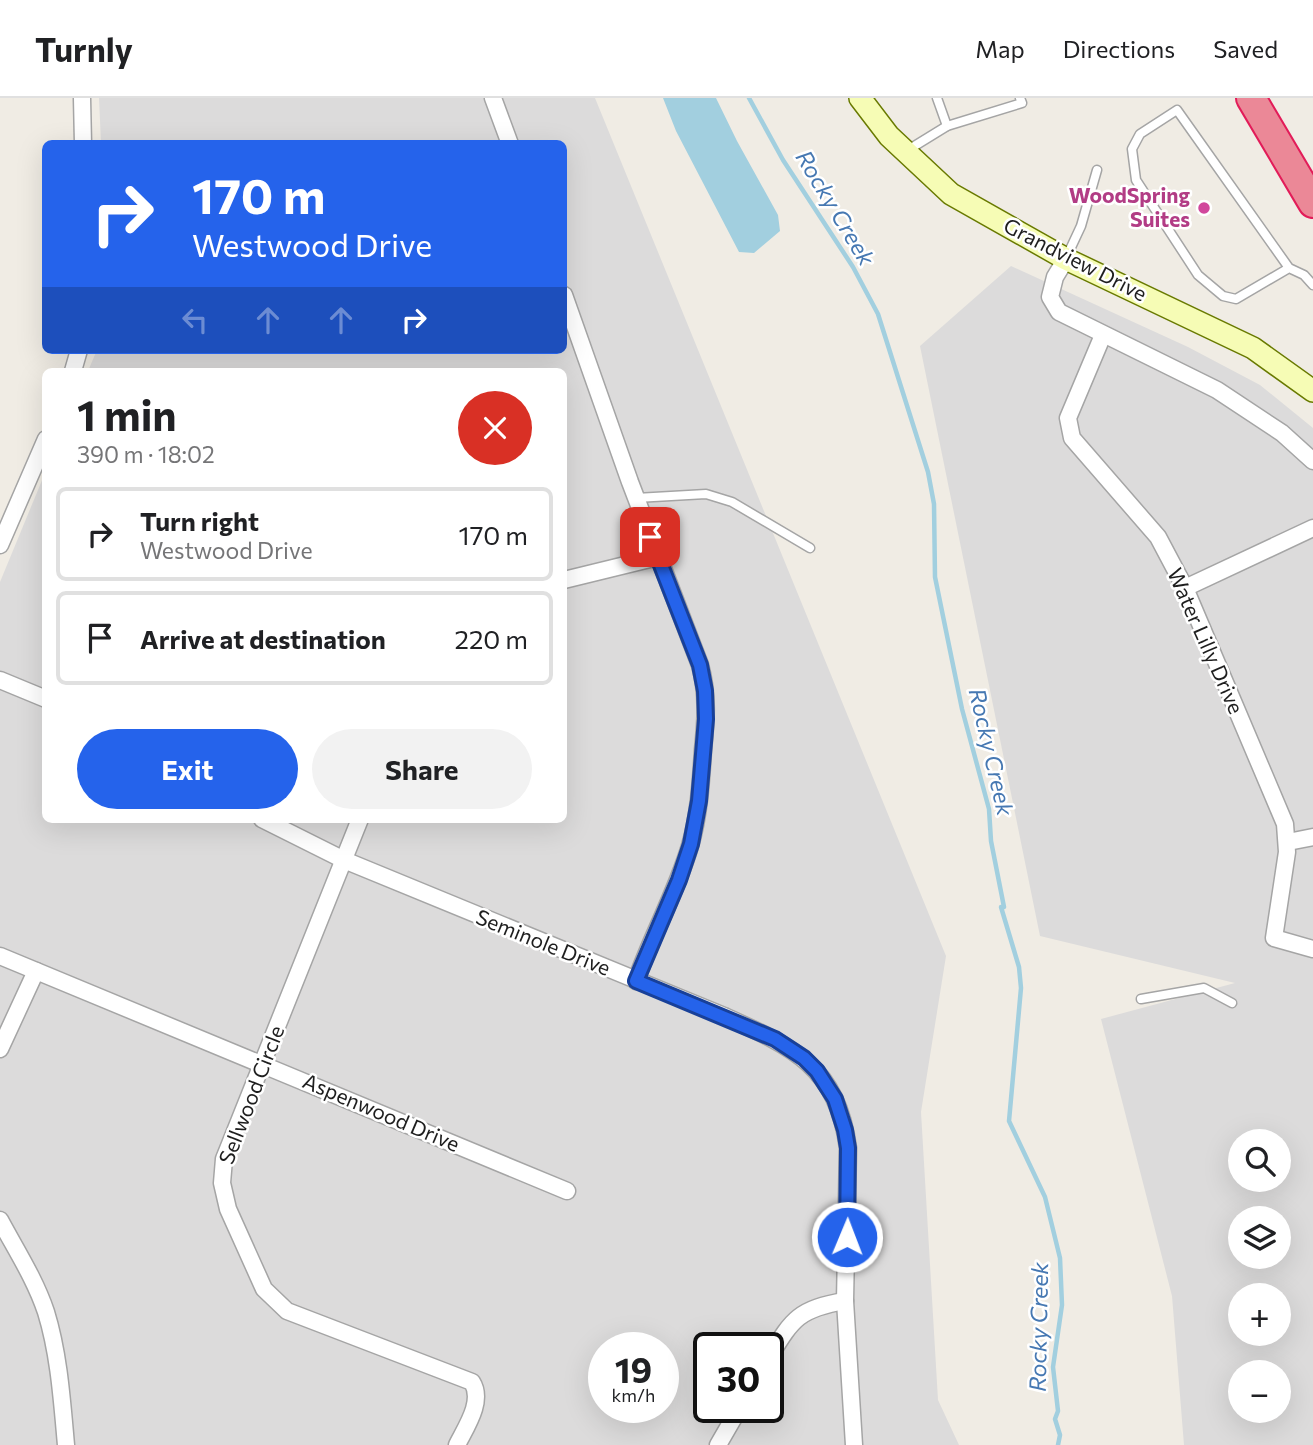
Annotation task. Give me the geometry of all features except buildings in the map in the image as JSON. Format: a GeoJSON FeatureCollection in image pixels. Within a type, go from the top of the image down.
{"type":"FeatureCollection","features":[{"type":"Feature","properties":{"kind":"highway"},"geometry":{"type":"LineString","coordinates":[[1251,98],[1313,202]]}},
{"type":"Feature","properties":{"kind":"street"},"geometry":{"type":"LineString","coordinates":[[82,98],[83,140]]}},
{"type":"Feature","properties":{"kind":"street"},"geometry":{"type":"LineString","coordinates":[[493,98],[509,140]]}},
{"type":"Feature","properties":{"kind":"street","name":"Grandview Drive"},"geometry":{"type":"LineString","coordinates":[[860,98],[889,136],[951,194],[1066,259],[1253,348],[1313,391]]}},
{"type":"Feature","properties":{"kind":"street"},"geometry":{"type":"LineString","coordinates":[[1066,259],[1055,277],[1050,297],[1059,312],[1217,390],[1282,433],[1313,461]]}},
{"type":"Feature","properties":{"kind":"street"},"geometry":{"type":"LineString","coordinates":[[567,303],[636,498],[700,665],[705,691],[706,719],[699,801],[691,844],[679,880],[636,981]]}},
{"type":"Feature","properties":{"kind":"street","name":"Water Lilly Drive"},"geometry":{"type":"LineString","coordinates":[[1103,335],[1068,418],[1072,438],[1158,537],[1185,588],[1285,824],[1287,842],[1274,938],[1313,949]]}},
{"type":"Feature","properties":{"kind":"street"},"geometry":{"type":"LineString","coordinates":[[0,545],[42,448]]}},
{"type":"Feature","properties":{"kind":"street"},"geometry":{"type":"LineString","coordinates":[[1185,588],[1313,528]]}},
{"type":"Feature","properties":{"kind":"street"},"geometry":{"type":"LineString","coordinates":[[567,579],[658,557]]}},
{"type":"Feature","properties":{"kind":"street"},"geometry":{"type":"LineString","coordinates":[[0,680],[42,697]]}},
{"type":"Feature","properties":{"kind":"street","name":"Seminole Drive"},"geometry":{"type":"LineString","coordinates":[[270,823],[344,860],[775,1039],[804,1058],[827,1086],[841,1116],[848,1148],[845,1301],[854,1445]]}},
{"type":"Feature","properties":{"kind":"street","name":"Sellwood Circle"},"geometry":{"type":"LineString","coordinates":[[358,823],[224,1159],[222,1183],[228,1209],[264,1289],[271,1298],[295,1315],[472,1382],[476,1388],[475,1407],[457,1445]]}},
{"type":"Feature","properties":{"kind":"street"},"geometry":{"type":"LineString","coordinates":[[1287,842],[1313,837]]}},
{"type":"Feature","properties":{"kind":"street","name":"Aspenwood Drive"},"geometry":{"type":"LineString","coordinates":[[0,956],[567,1191]]}},
{"type":"Feature","properties":{"kind":"street"},"geometry":{"type":"LineString","coordinates":[[0,1049],[36,971]]}},
{"type":"Feature","properties":{"kind":"street"},"geometry":{"type":"LineString","coordinates":[[0,1220],[37,1289],[45,1310],[55,1351],[66,1445]]}},
{"type":"Feature","properties":{"kind":"street"},"geometry":{"type":"LineString","coordinates":[[784,1333],[798,1317],[825,1304],[845,1301]]}},
{"type":"Feature","properties":{"kind":"street"},"geometry":{"type":"LineString","coordinates":[[718,1445],[731,1423]]}},
{"type":"Feature","properties":{"kind":"lane"},"geometry":{"type":"LineString","coordinates":[[937,98],[947,126]]}},
{"type":"Feature","properties":{"kind":"lane"},"geometry":{"type":"LineString","coordinates":[[905,152],[947,126],[1022,103],[1020,98]]}},
{"type":"Feature","properties":{"kind":"lane"},"geometry":{"type":"LineString","coordinates":[[1289,268],[1236,299],[1223,296],[1198,275],[1136,180],[1132,149],[1140,134],[1177,110],[1289,268],[1304,275],[1313,285]]}},
{"type":"Feature","properties":{"kind":"lane"},"geometry":{"type":"LineString","coordinates":[[1066,259],[1081,226],[1097,170]]}},
{"type":"Feature","properties":{"kind":"lane"},"geometry":{"type":"LineString","coordinates":[[636,498],[706,494],[732,502],[810,548]]}},
{"type":"Feature","properties":{"kind":"lane"},"geometry":{"type":"LineString","coordinates":[[1141,999],[1204,988],[1232,1003]]}},
{"type":"Feature","properties":{"kind":"shaded area"},"geometry":{"type":"Polygon","coordinates":[[[99,98],[595,98],[946,956],[921,1112],[938,1400],[959,1445],[0,1445],[0,582],[42,480],[42,823],[567,823],[567,368],[89,368],[95,354],[567,354],[567,140],[101,140],[99,98]]]}},
{"type":"Feature","properties":{"kind":"shaded area"},"geometry":{"type":"Polygon","coordinates":[[[1011,266],[1188,347],[1260,385],[1313,428],[1313,1445],[1184,1445],[1172,1296],[1101,1019],[1235,983],[1040,936],[920,346],[1011,266]]]}},
{"type":"Feature","properties":{"kind":"water"},"geometry":{"type":"Polygon","coordinates":[[[663,98],[716,98],[778,215],[780,231],[754,253],[739,252],[676,131],[663,98]]]}},
{"type":"Feature","properties":{"kind":"waterway","name":"Rocky Creek"},"geometry":{"type":"LineString","coordinates":[[749,98],[783,160],[853,267],[878,314],[928,472],[934,504],[935,577],[962,709],[989,809],[991,841],[1004,907],[1001,907],[1019,967],[1021,988],[1009,1121],[1045,1197],[1060,1258],[1062,1305],[1053,1367],[1058,1411],[1055,1419],[1060,1435],[1058,1445]]}},
{"type":"Feature","properties":{"kind":"place","name":"WoodSpring Suites"},"geometry":{"type":"Point","coordinates":[1204,208]}},
{"type":"Feature","properties":{"kind":"route"},"geometry":{"type":"LineString","coordinates":[[650,537],[700,665],[706,719],[699,801],[691,844],[679,880],[636,981],[775,1039],[804,1058],[817,1071],[835,1099],[845,1130],[848,1148],[847,1237]]}}]}
